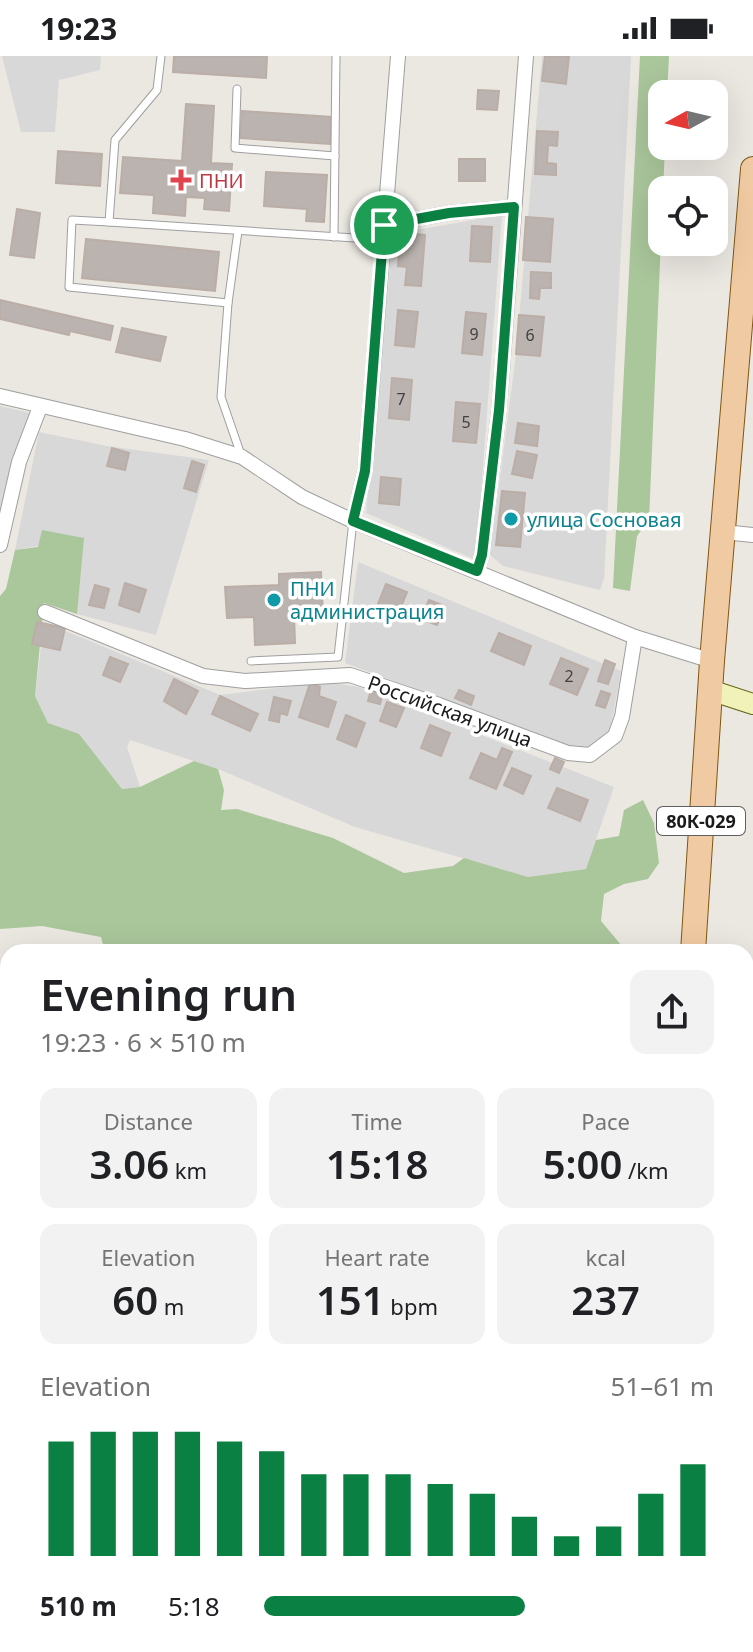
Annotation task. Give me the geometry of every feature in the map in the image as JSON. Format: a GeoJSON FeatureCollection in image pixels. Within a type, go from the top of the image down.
{"type":"FeatureCollection","features":[{"type":"Feature","properties":{"kind":"main road","name":"80К-029"},"geometry":{"type":"LineString","coordinates":[[694,944],[712,661],[753,169]]}},
{"type":"Feature","properties":{"kind":"street"},"geometry":{"type":"LineString","coordinates":[[353,521],[365,471],[398,56]]}},
{"type":"Feature","properties":{"kind":"street"},"geometry":{"type":"LineString","coordinates":[[477,571],[482,555],[499,410],[526,56]]}},
{"type":"Feature","properties":{"kind":"street"},"geometry":{"type":"LineString","coordinates":[[384,225],[449,213],[514,207]]}},
{"type":"Feature","properties":{"kind":"street"},"geometry":{"type":"LineString","coordinates":[[0,396],[185,439],[242,457],[302,497],[353,521],[635,637],[712,661]]}},
{"type":"Feature","properties":{"kind":"street"},"geometry":{"type":"LineString","coordinates":[[0,545],[19,462],[40,407]]}},
{"type":"Feature","properties":{"kind":"street"},"geometry":{"type":"LineString","coordinates":[[723,532],[753,535]]}},
{"type":"Feature","properties":{"kind":"street","name":"Российская улица"},"geometry":{"type":"LineString","coordinates":[[45,612],[203,676],[245,681],[350,675],[568,753],[590,755],[615,736],[622,717],[635,637]]}},
{"type":"Feature","properties":{"kind":"street"},"geometry":{"type":"LineString","coordinates":[[710,690],[753,704]]}},
{"type":"Feature","properties":{"kind":"lane"},"geometry":{"type":"LineString","coordinates":[[109,222],[115,140],[157,90],[161,56]]}},
{"type":"Feature","properties":{"kind":"lane"},"geometry":{"type":"LineString","coordinates":[[334,237],[336,56]]}},
{"type":"Feature","properties":{"kind":"lane"},"geometry":{"type":"LineString","coordinates":[[237,89],[235,148],[335,156]]}},
{"type":"Feature","properties":{"kind":"lane"},"geometry":{"type":"LineString","coordinates":[[228,303],[69,287],[72,220],[355,238]]}},
{"type":"Feature","properties":{"kind":"lane"},"geometry":{"type":"LineString","coordinates":[[238,231],[228,303],[221,397],[242,457]]}},
{"type":"Feature","properties":{"kind":"lane"},"geometry":{"type":"LineString","coordinates":[[251,661],[338,657],[353,521]]}},
{"type":"Feature","properties":{"kind":"shaded area"},"geometry":{"type":"Polygon","coordinates":[[[2,56],[101,56],[100,70],[59,80],[55,132],[21,132],[2,56]]]}},
{"type":"Feature","properties":{"kind":"shaded area"},"geometry":{"type":"Polygon","coordinates":[[[542,56],[631,56],[604,579],[600,590],[503,566],[490,555],[516,354],[542,56]]]}},
{"type":"Feature","properties":{"kind":"shaded area"},"geometry":{"type":"Polygon","coordinates":[[[502,215],[476,560],[366,513],[393,234],[502,215]]]}},
{"type":"Feature","properties":{"kind":"shaded area"},"geometry":{"type":"Polygon","coordinates":[[[0,406],[30,413],[0,545],[0,406]]]}},
{"type":"Feature","properties":{"kind":"shaded area"},"geometry":{"type":"Polygon","coordinates":[[[39,432],[107,446],[209,460],[156,635],[77,614],[83,538],[15,550],[39,432]]]}},
{"type":"Feature","properties":{"kind":"shaded area"},"geometry":{"type":"Polygon","coordinates":[[[358,562],[621,671],[608,743],[587,752],[345,663],[358,562]]]}},
{"type":"Feature","properties":{"kind":"shaded area"},"geometry":{"type":"Polygon","coordinates":[[[44,622],[220,695],[326,682],[359,687],[614,787],[586,869],[528,877],[355,827],[218,769],[130,740],[127,747],[140,787],[122,789],[79,735],[48,723],[35,696],[44,622]]]}},
{"type":"Feature","properties":{"kind":"green space"},"geometry":{"type":"Polygon","coordinates":[[[640,56],[669,56],[668,80],[648,80],[648,160],[664,160],[664,176],[648,176],[648,256],[660,256],[649,520],[637,536],[630,591],[613,588],[640,56]]]}},
{"type":"Feature","properties":{"kind":"green space"},"geometry":{"type":"Polygon","coordinates":[[[42,530],[84,538],[77,614],[44,603],[35,696],[48,723],[79,734],[122,789],[140,787],[194,761],[218,769],[224,790],[221,810],[237,809],[333,838],[404,873],[453,866],[464,858],[528,877],[586,869],[596,840],[619,836],[624,810],[643,800],[654,823],[659,863],[648,879],[624,884],[604,894],[601,921],[620,944],[103,944],[101,937],[42,926],[0,929],[0,596],[6,589],[15,550],[38,547],[42,530]]]}},
{"type":"Feature","properties":{"kind":"building"},"geometry":{"type":"Polygon","coordinates":[[[174,56],[267,56],[266,78],[173,72],[174,56]]]}},
{"type":"Feature","properties":{"kind":"building"},"geometry":{"type":"Polygon","coordinates":[[[545,56],[569,56],[566,84],[542,81],[545,56]]]}},
{"type":"Feature","properties":{"kind":"building"},"geometry":{"type":"Polygon","coordinates":[[[478,90],[499,91],[497,110],[477,109],[478,90]]]}},
{"type":"Feature","properties":{"kind":"building"},"geometry":{"type":"Polygon","coordinates":[[[186,104],[214,106],[211,163],[232,164],[229,211],[204,209],[205,198],[186,197],[185,216],[153,213],[154,195],[120,193],[123,157],[182,161],[186,104]]]}},
{"type":"Feature","properties":{"kind":"building"},"geometry":{"type":"Polygon","coordinates":[[[242,111],[332,117],[330,144],[240,138],[242,111]]]}},
{"type":"Feature","properties":{"kind":"building"},"geometry":{"type":"Polygon","coordinates":[[[537,131],[558,132],[557,146],[548,145],[547,163],[556,164],[556,175],[535,174],[537,131]]]}},
{"type":"Feature","properties":{"kind":"building"},"geometry":{"type":"Polygon","coordinates":[[[58,151],[102,154],[100,186],[56,183],[58,151]]]}},
{"type":"Feature","properties":{"kind":"building"},"geometry":{"type":"Polygon","coordinates":[[[459,159],[485,159],[485,181],[459,181],[459,159]]]}},
{"type":"Feature","properties":{"kind":"building"},"geometry":{"type":"Polygon","coordinates":[[[266,172],[327,175],[324,222],[306,221],[307,209],[264,206],[266,172]]]}},
{"type":"Feature","properties":{"kind":"building"},"geometry":{"type":"Polygon","coordinates":[[[17,209],[40,213],[34,258],[10,255],[17,209]]]}},
{"type":"Feature","properties":{"kind":"building"},"geometry":{"type":"Polygon","coordinates":[[[526,217],[553,219],[550,262],[523,260],[526,217]]]}},
{"type":"Feature","properties":{"kind":"building"},"geometry":{"type":"Polygon","coordinates":[[[472,226],[492,227],[490,262],[470,261],[472,226]]]}},
{"type":"Feature","properties":{"kind":"building"},"geometry":{"type":"Polygon","coordinates":[[[401,232],[425,235],[421,286],[405,285],[407,267],[398,266],[401,232]]]}},
{"type":"Feature","properties":{"kind":"building"},"geometry":{"type":"Polygon","coordinates":[[[86,239],[219,252],[215,291],[82,278],[86,239]]]}},
{"type":"Feature","properties":{"kind":"building"},"geometry":{"type":"Polygon","coordinates":[[[531,272],[551,273],[551,288],[540,288],[539,299],[530,298],[531,272]]]}},
{"type":"Feature","properties":{"kind":"building"},"geometry":{"type":"Polygon","coordinates":[[[0,300],[113,326],[110,340],[70,331],[69,335],[0,319],[0,300]]]}},
{"type":"Feature","properties":{"kind":"building"},"geometry":{"type":"Polygon","coordinates":[[[398,310],[418,312],[414,347],[395,345],[398,310]]]}},
{"type":"Feature","properties":{"kind":"building"},"geometry":{"type":"Polygon","coordinates":[[[466,312],[486,314],[482,355],[462,353],[466,312]]]}},
{"type":"Feature","properties":{"kind":"building"},"geometry":{"type":"Polygon","coordinates":[[[519,315],[544,317],[540,356],[516,354],[519,315]]]}},
{"type":"Feature","properties":{"kind":"building"},"geometry":{"type":"Polygon","coordinates":[[[122,328],[166,337],[160,361],[116,352],[122,328]]]}},
{"type":"Feature","properties":{"kind":"building"},"geometry":{"type":"Polygon","coordinates":[[[392,378],[412,380],[409,420],[389,418],[392,378]]]}},
{"type":"Feature","properties":{"kind":"building"},"geometry":{"type":"Polygon","coordinates":[[[456,402],[480,404],[476,443],[453,441],[456,402]]]}},
{"type":"Feature","properties":{"kind":"building"},"geometry":{"type":"Polygon","coordinates":[[[518,423],[539,426],[537,446],[515,443],[518,423]]]}},
{"type":"Feature","properties":{"kind":"building"},"geometry":{"type":"Polygon","coordinates":[[[112,448],[129,453],[125,470],[107,466],[112,448]]]}},
{"type":"Feature","properties":{"kind":"building"},"geometry":{"type":"Polygon","coordinates":[[[517,451],[537,455],[532,478],[512,474],[517,451]]]}},
{"type":"Feature","properties":{"kind":"building"},"geometry":{"type":"Polygon","coordinates":[[[192,461],[204,465],[196,492],[184,488],[192,461]]]}},
{"type":"Feature","properties":{"kind":"building"},"geometry":{"type":"Polygon","coordinates":[[[381,477],[401,479],[399,505],[379,503],[381,477]]]}},
{"type":"Feature","properties":{"kind":"building","name":"улица Сосновая"},"geometry":{"type":"Polygon","coordinates":[[[502,491],[525,493],[520,547],[496,545],[502,491]]]}},
{"type":"Feature","properties":{"kind":"building","name":"ПНИ администрация"},"geometry":{"type":"Polygon","coordinates":[[[321,572],[323,614],[294,615],[295,643],[255,645],[254,617],[227,618],[225,587],[279,585],[279,574],[321,572]]]}},
{"type":"Feature","properties":{"kind":"building"},"geometry":{"type":"Polygon","coordinates":[[[125,583],[146,590],[139,612],[119,605],[125,583]]]}},
{"type":"Feature","properties":{"kind":"building"},"geometry":{"type":"Polygon","coordinates":[[[386,584],[407,592],[397,617],[376,609],[386,584]]]}},
{"type":"Feature","properties":{"kind":"building"},"geometry":{"type":"Polygon","coordinates":[[[95,585],[109,589],[104,608],[89,605],[95,585]]]}},
{"type":"Feature","properties":{"kind":"building"},"geometry":{"type":"Polygon","coordinates":[[[429,600],[445,606],[437,625],[421,619],[429,600]]]}},
{"type":"Feature","properties":{"kind":"building"},"geometry":{"type":"Polygon","coordinates":[[[37,622],[65,628],[60,650],[32,644],[37,622]]]}},
{"type":"Feature","properties":{"kind":"building"},"geometry":{"type":"Polygon","coordinates":[[[499,633],[531,646],[524,665],[491,651],[499,633]]]}},
{"type":"Feature","properties":{"kind":"building"},"geometry":{"type":"Polygon","coordinates":[[[110,657],[128,664],[120,682],[103,675],[110,657]]]}},
{"type":"Feature","properties":{"kind":"building"},"geometry":{"type":"Polygon","coordinates":[[[561,658],[588,669],[577,695],[550,684],[561,658]]]}},
{"type":"Feature","properties":{"kind":"building"},"geometry":{"type":"Polygon","coordinates":[[[605,660],[615,664],[608,684],[598,681],[605,660]]]}},
{"type":"Feature","properties":{"kind":"building"},"geometry":{"type":"Polygon","coordinates":[[[174,679],[198,691],[186,714],[164,701],[174,679]]]}},
{"type":"Feature","properties":{"kind":"building"},"geometry":{"type":"Polygon","coordinates":[[[310,683],[320,687],[319,696],[336,702],[328,727],[299,717],[310,683]]]}},
{"type":"Feature","properties":{"kind":"building"},"geometry":{"type":"Polygon","coordinates":[[[371,690],[383,693],[380,704],[368,701],[371,690]]]}},
{"type":"Feature","properties":{"kind":"building"},"geometry":{"type":"Polygon","coordinates":[[[459,690],[474,696],[471,705],[455,698],[459,690]]]}},
{"type":"Feature","properties":{"kind":"building"},"geometry":{"type":"Polygon","coordinates":[[[601,691],[610,694],[605,708],[596,705],[601,691]]]}},
{"type":"Feature","properties":{"kind":"building"},"geometry":{"type":"Polygon","coordinates":[[[220,696],[258,714],[250,731],[212,714],[220,696]]]}},
{"type":"Feature","properties":{"kind":"building"},"geometry":{"type":"Polygon","coordinates":[[[274,697],[291,701],[287,715],[280,713],[279,722],[269,720],[274,697]]]}},
{"type":"Feature","properties":{"kind":"building"},"geometry":{"type":"Polygon","coordinates":[[[387,702],[404,708],[396,727],[380,721],[387,702]]]}},
{"type":"Feature","properties":{"kind":"building"},"geometry":{"type":"Polygon","coordinates":[[[346,715],[365,723],[356,747],[337,739],[346,715]]]}},
{"type":"Feature","properties":{"kind":"building"},"geometry":{"type":"Polygon","coordinates":[[[430,725],[450,733],[441,756],[421,748],[430,725]]]}},
{"type":"Feature","properties":{"kind":"building"},"geometry":{"type":"Polygon","coordinates":[[[502,748],[512,752],[496,789],[470,778],[481,753],[497,760],[502,748]]]}},
{"type":"Feature","properties":{"kind":"building"},"geometry":{"type":"Polygon","coordinates":[[[555,758],[564,762],[559,773],[550,769],[555,758]]]}},
{"type":"Feature","properties":{"kind":"building"},"geometry":{"type":"Polygon","coordinates":[[[512,768],[531,776],[523,794],[504,785],[512,768]]]}},
{"type":"Feature","properties":{"kind":"building"},"geometry":{"type":"Polygon","coordinates":[[[557,788],[588,800],[580,821],[548,808],[557,788]]]}},
{"type":"Feature","properties":{"kind":"place","name":"ПНИ"},"geometry":{"type":"Point","coordinates":[181,180]}},
{"type":"Feature","properties":{"kind":"place","name":"улица Сосновая"},"geometry":{"type":"Point","coordinates":[511,519]}},
{"type":"Feature","properties":{"kind":"place","name":"ПНИ администрация"},"geometry":{"type":"Point","coordinates":[274,600]}},
{"type":"Feature","properties":{"kind":"route"},"geometry":{"type":"LineString","coordinates":[[514,207],[499,410],[482,555],[477,571],[353,521],[365,471],[384,225],[449,213],[514,207]]}}]}
